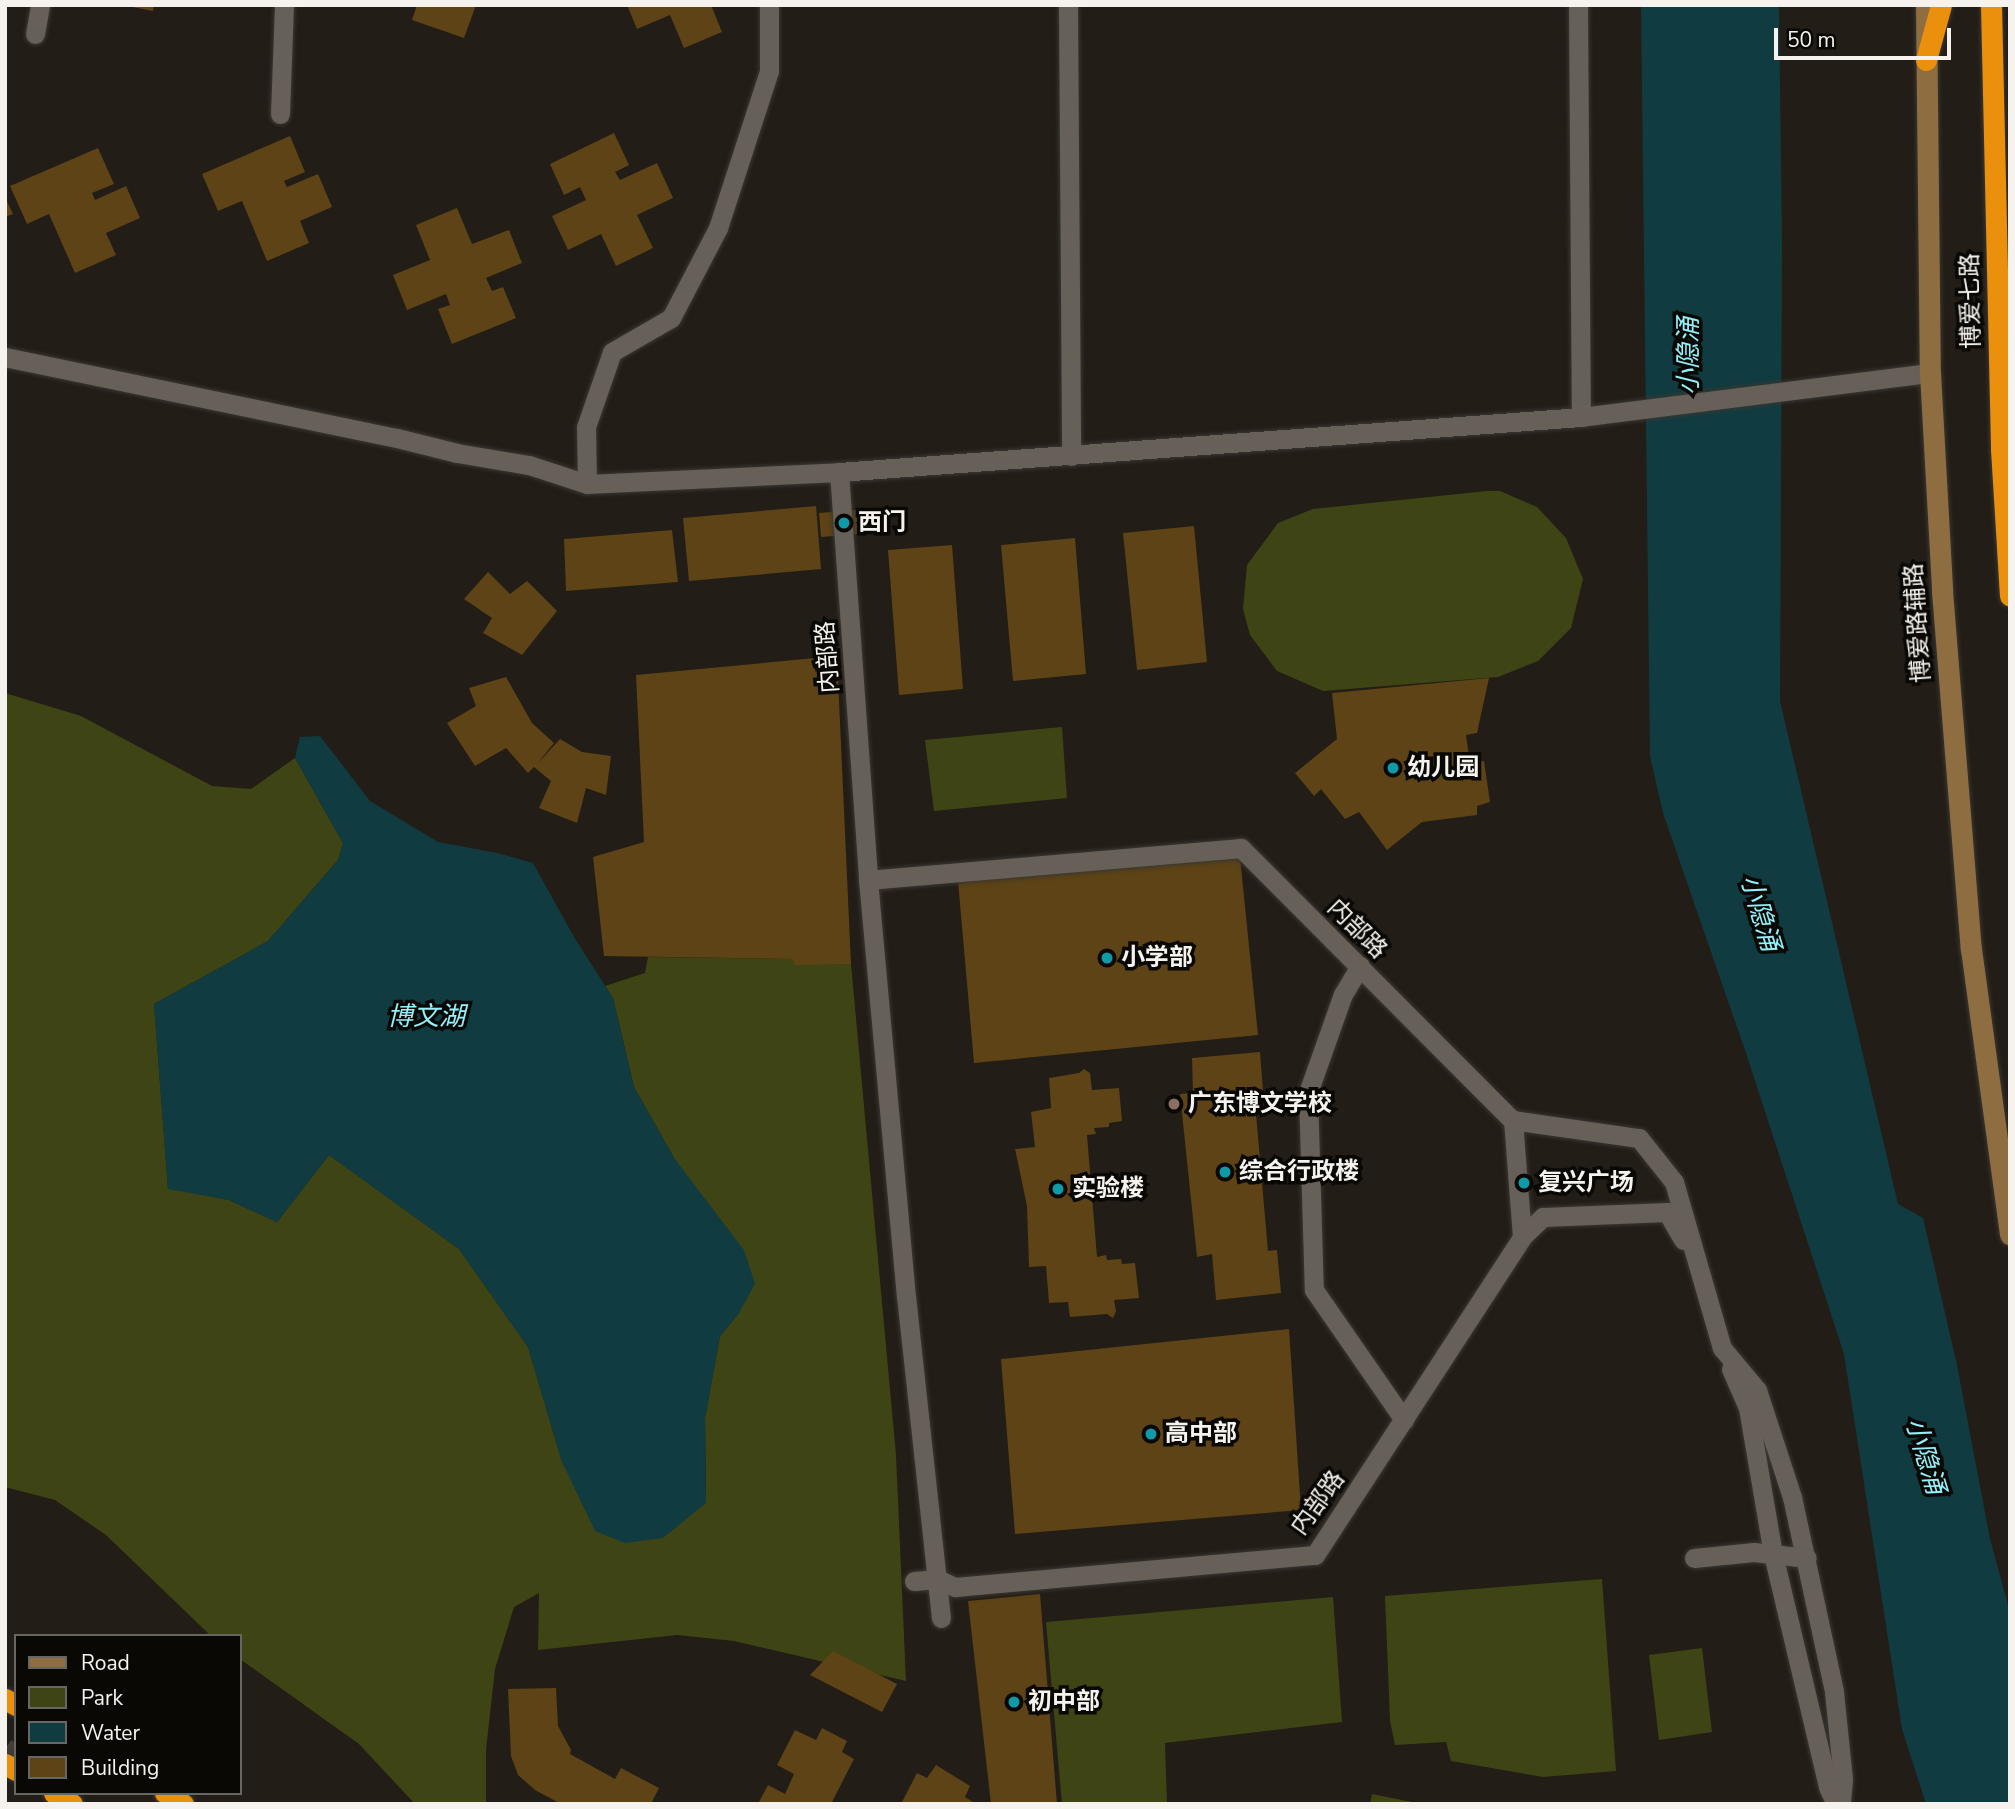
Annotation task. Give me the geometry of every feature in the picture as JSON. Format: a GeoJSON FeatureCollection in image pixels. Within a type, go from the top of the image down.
{"type":"FeatureCollection","features":[{"type":"Feature","properties":{"kind":"highway"},"geometry":{"type":"LineString","coordinates":[[1926,60],[1941,5]]}},
{"type":"Feature","properties":{"kind":"highway","name":"博爱七路"},"geometry":{"type":"LineString","coordinates":[[1991,5],[2001,449],[2010,596]]}},
{"type":"Feature","properties":{"kind":"street"},"geometry":{"type":"LineString","coordinates":[[35,34],[40,5]]}},
{"type":"Feature","properties":{"kind":"street"},"geometry":{"type":"LineString","coordinates":[[280,114],[284,5]]}},
{"type":"Feature","properties":{"kind":"street"},"geometry":{"type":"LineString","coordinates":[[587,484],[586,427],[612,352],[671,318],[718,228],[769,71],[769,5]]}},
{"type":"Feature","properties":{"kind":"street"},"geometry":{"type":"LineString","coordinates":[[1068,5],[1071,456]]}},
{"type":"Feature","properties":{"kind":"street"},"geometry":{"type":"LineString","coordinates":[[1578,5],[1581,417]]}},
{"type":"Feature","properties":{"kind":"street","name":"博爱路辅路"},"geometry":{"type":"LineString","coordinates":[[1926,5],[1930,373],[1941,591],[1971,949],[2010,1234]]}},
{"type":"Feature","properties":{"kind":"street"},"geometry":{"type":"LineString","coordinates":[[5,356],[457,453],[528,465],[587,484],[839,472],[1581,417],[1930,373]]}},
{"type":"Feature","properties":{"kind":"street","name":"内部路"},"geometry":{"type":"LineString","coordinates":[[839,472],[868,880],[906,1297],[937,1579]]}},
{"type":"Feature","properties":{"kind":"street","name":"内部路"},"geometry":{"type":"LineString","coordinates":[[868,880],[1241,848],[1513,1120],[1639,1138],[1674,1182],[1722,1348],[1748,1408],[1773,1554],[1828,1787],[1839,1804]]}},
{"type":"Feature","properties":{"kind":"street"},"geometry":{"type":"LineString","coordinates":[[1360,966],[1343,994],[1308,1093],[1314,1290],[1404,1420]]}},
{"type":"Feature","properties":{"kind":"street"},"geometry":{"type":"LineString","coordinates":[[1513,1120],[1522,1237]]}},
{"type":"Feature","properties":{"kind":"street","name":"内部路"},"geometry":{"type":"LineString","coordinates":[[914,1581],[937,1579],[955,1587],[1315,1555],[1522,1237],[1543,1217],[1667,1212],[1698,1265]]}},
{"type":"Feature","properties":{"kind":"street","name":"内部路"},"geometry":{"type":"LineString","coordinates":[[1722,1348],[1757,1390],[1765,1408],[1807,1558],[1834,1692],[1843,1779],[1839,1804]]}},
{"type":"Feature","properties":{"kind":"street"},"geometry":{"type":"LineString","coordinates":[[1693,1558],[1754,1552],[1807,1558]]}},
{"type":"Feature","properties":{"kind":"street"},"geometry":{"type":"LineString","coordinates":[[937,1579],[941,1618]]}},
{"type":"Feature","properties":{"kind":"green space"},"geometry":{"type":"Polygon","coordinates":[[[1500,491],[1537,507],[1566,538],[1583,579],[1571,628],[1538,661],[1498,677],[1323,691],[1277,671],[1250,635],[1243,609],[1247,565],[1278,523],[1313,509],[1500,491]]]}},
{"type":"Feature","properties":{"kind":"green space"},"geometry":{"type":"Polygon","coordinates":[[[5,693],[81,716],[212,786],[251,789],[295,758],[343,843],[338,860],[268,941],[154,1004],[168,1188],[229,1200],[277,1222],[329,1155],[459,1249],[528,1347],[562,1462],[706,1503],[705,1418],[720,1336],[739,1313],[674,1158],[634,1087],[613,998],[605,986],[645,973],[648,957],[792,959],[851,964],[896,1455],[906,1681],[734,1641],[677,1635],[538,1650],[539,1593],[514,1607],[495,1669],[486,1750],[486,1804],[415,1804],[359,1744],[242,1660],[242,1634],[209,1634],[106,1535],[55,1500],[5,1487],[5,693]]]}},
{"type":"Feature","properties":{"kind":"green space"},"geometry":{"type":"Polygon","coordinates":[[[1062,727],[1067,798],[934,811],[925,740],[1062,727]]]}},
{"type":"Feature","properties":{"kind":"green space"},"geometry":{"type":"Polygon","coordinates":[[[1602,1579],[1616,1771],[1543,1777],[1451,1761],[1446,1742],[1395,1745],[1390,1721],[1385,1596],[1602,1579]]]}},
{"type":"Feature","properties":{"kind":"green space"},"geometry":{"type":"Polygon","coordinates":[[[1333,1597],[1342,1722],[1165,1743],[1167,1804],[1062,1804],[1046,1622],[1333,1597]]]}},
{"type":"Feature","properties":{"kind":"green space"},"geometry":{"type":"Polygon","coordinates":[[[1702,1648],[1712,1732],[1659,1740],[1649,1655],[1702,1648]]]}},
{"type":"Feature","properties":{"kind":"green space"},"geometry":{"type":"Polygon","coordinates":[[[1372,1794],[1422,1804],[1370,1804],[1372,1794]]]}},
{"type":"Feature","properties":{"kind":"water","name":"小隐涌"},"geometry":{"type":"Polygon","coordinates":[[[1641,5],[1779,5],[1782,244],[1780,701],[1898,1204],[1923,1218],[1957,1365],[1990,1539],[2010,1612],[2010,1804],[1926,1804],[1902,1729],[1844,1354],[1747,1056],[1663,813],[1650,756],[1641,5]]]}},
{"type":"Feature","properties":{"kind":"water","name":"博文湖"},"geometry":{"type":"Polygon","coordinates":[[[320,736],[370,801],[438,842],[533,863],[574,937],[613,998],[634,1087],[674,1158],[744,1250],[755,1284],[739,1313],[720,1336],[705,1418],[706,1503],[663,1538],[625,1543],[595,1531],[562,1462],[528,1347],[459,1249],[329,1155],[277,1222],[229,1200],[168,1189],[154,1004],[268,941],[338,860],[343,843],[295,758],[300,737],[320,736]]]}},
{"type":"Feature","properties":{"kind":"building"},"geometry":{"type":"Polygon","coordinates":[[[122,5],[154,5],[153,11],[122,5]]]}},
{"type":"Feature","properties":{"kind":"building"},"geometry":{"type":"Polygon","coordinates":[[[417,5],[476,5],[464,38],[412,20],[417,5]]]}},
{"type":"Feature","properties":{"kind":"building"},"geometry":{"type":"Polygon","coordinates":[[[627,5],[711,5],[722,32],[684,48],[670,15],[637,29],[627,5]]]}},
{"type":"Feature","properties":{"kind":"building"},"geometry":{"type":"Polygon","coordinates":[[[614,133],[629,165],[615,172],[620,180],[657,163],[673,198],[637,215],[653,248],[616,266],[601,234],[568,250],[552,216],[586,200],[580,187],[564,195],[550,164],[614,133]]]}},
{"type":"Feature","properties":{"kind":"building"},"geometry":{"type":"Polygon","coordinates":[[[290,136],[305,172],[284,181],[287,187],[318,174],[332,207],[300,221],[309,243],[267,261],[242,201],[218,211],[202,174],[290,136]]]}},
{"type":"Feature","properties":{"kind":"building"},"geometry":{"type":"Polygon","coordinates":[[[98,148],[114,184],[92,193],[95,200],[126,186],[140,218],[106,233],[116,255],[75,273],[49,214],[27,224],[10,186],[98,148]]]}},
{"type":"Feature","properties":{"kind":"building"},"geometry":{"type":"Polygon","coordinates":[[[5,197],[13,214],[5,217],[5,197]]]}},
{"type":"Feature","properties":{"kind":"building"},"geometry":{"type":"Polygon","coordinates":[[[457,208],[472,244],[509,230],[522,263],[486,278],[492,291],[503,287],[516,318],[452,344],[438,309],[450,305],[446,294],[407,310],[393,275],[430,260],[416,225],[457,208]]]}},
{"type":"Feature","properties":{"kind":"building"},"geometry":{"type":"Polygon","coordinates":[[[816,506],[821,569],[689,581],[683,518],[816,506]]]}},
{"type":"Feature","properties":{"kind":"building","name":"西门"},"geometry":{"type":"Polygon","coordinates":[[[866,509],[869,533],[821,537],[819,513],[866,509]]]}},
{"type":"Feature","properties":{"kind":"building"},"geometry":{"type":"Polygon","coordinates":[[[1194,526],[1207,662],[1137,670],[1123,533],[1194,526]]]}},
{"type":"Feature","properties":{"kind":"building"},"geometry":{"type":"Polygon","coordinates":[[[672,530],[678,582],[566,591],[564,539],[672,530]]]}},
{"type":"Feature","properties":{"kind":"building"},"geometry":{"type":"Polygon","coordinates":[[[1075,538],[1086,674],[1013,681],[1001,545],[1075,538]]]}},
{"type":"Feature","properties":{"kind":"building"},"geometry":{"type":"Polygon","coordinates":[[[952,545],[963,689],[899,695],[888,550],[952,545]]]}},
{"type":"Feature","properties":{"kind":"building"},"geometry":{"type":"Polygon","coordinates":[[[488,572],[510,594],[527,581],[557,611],[522,655],[483,633],[492,618],[464,599],[488,572]]]}},
{"type":"Feature","properties":{"kind":"building"},"geometry":{"type":"Polygon","coordinates":[[[837,656],[851,964],[795,965],[792,959],[604,956],[593,857],[644,842],[636,675],[837,656]]]}},
{"type":"Feature","properties":{"kind":"building"},"geometry":{"type":"Polygon","coordinates":[[[506,677],[532,723],[554,743],[537,764],[560,739],[582,752],[611,756],[606,795],[586,788],[577,823],[539,808],[551,781],[534,767],[528,773],[506,748],[475,766],[447,723],[476,706],[469,688],[506,677]]]}},
{"type":"Feature","properties":{"kind":"building","name":"幼儿园"},"geometry":{"type":"Polygon","coordinates":[[[1489,678],[1477,733],[1466,735],[1470,763],[1484,761],[1490,802],[1477,806],[1477,815],[1422,822],[1387,850],[1359,812],[1345,819],[1321,789],[1314,796],[1295,773],[1337,739],[1332,693],[1489,678]]]}},
{"type":"Feature","properties":{"kind":"building","name":"小学部"},"geometry":{"type":"Polygon","coordinates":[[[1240,857],[1258,1035],[974,1063],[958,881],[1240,857]]]}},
{"type":"Feature","properties":{"kind":"building","name":"综合行政楼"},"geometry":{"type":"Polygon","coordinates":[[[1260,1052],[1263,1090],[1254,1091],[1268,1251],[1277,1250],[1281,1293],[1216,1300],[1212,1254],[1197,1257],[1180,1094],[1193,1093],[1192,1058],[1260,1052]]]}},
{"type":"Feature","properties":{"kind":"building","name":"实验楼"},"geometry":{"type":"Polygon","coordinates":[[[1084,1069],[1090,1073],[1092,1090],[1119,1088],[1122,1121],[1109,1123],[1109,1127],[1094,1128],[1096,1134],[1087,1135],[1097,1257],[1106,1255],[1107,1260],[1121,1259],[1122,1264],[1135,1263],[1139,1298],[1114,1300],[1116,1311],[1113,1318],[1107,1314],[1070,1317],[1068,1302],[1049,1303],[1046,1266],[1029,1267],[1027,1206],[1015,1149],[1035,1147],[1031,1112],[1051,1108],[1049,1078],[1079,1073],[1084,1069]]]}},
{"type":"Feature","properties":{"kind":"building","name":"高中部"},"geometry":{"type":"Polygon","coordinates":[[[1289,1329],[1301,1510],[1015,1534],[1001,1359],[1289,1329]]]}},
{"type":"Feature","properties":{"kind":"building","name":"初中部"},"geometry":{"type":"Polygon","coordinates":[[[1040,1594],[1057,1804],[991,1804],[968,1601],[1040,1594]]]}},
{"type":"Feature","properties":{"kind":"building"},"geometry":{"type":"Polygon","coordinates":[[[833,1651],[897,1684],[882,1712],[810,1675],[833,1651]]]}},
{"type":"Feature","properties":{"kind":"building"},"geometry":{"type":"Polygon","coordinates":[[[556,1688],[558,1726],[571,1750],[570,1754],[615,1779],[621,1768],[659,1788],[651,1804],[561,1804],[535,1790],[518,1775],[511,1756],[508,1689],[556,1688]]]}},
{"type":"Feature","properties":{"kind":"building"},"geometry":{"type":"Polygon","coordinates":[[[822,1728],[847,1741],[842,1752],[854,1759],[831,1804],[758,1804],[768,1785],[785,1794],[794,1774],[777,1765],[795,1730],[816,1740],[822,1728]]]}},
{"type":"Feature","properties":{"kind":"building"},"geometry":{"type":"Polygon","coordinates":[[[936,1765],[970,1786],[965,1797],[976,1804],[901,1804],[917,1773],[927,1778],[936,1765]]]}},
{"type":"Feature","properties":{"kind":"tunnel"},"geometry":{"type":"LineString","coordinates":[[5,1748],[14,1755]]}},
{"type":"Feature","properties":{"kind":"place","name":"西门"},"geometry":{"type":"Point","coordinates":[844,523]}},
{"type":"Feature","properties":{"kind":"place","name":"幼儿园"},"geometry":{"type":"Point","coordinates":[1393,768]}},
{"type":"Feature","properties":{"kind":"place","name":"小学部"},"geometry":{"type":"Point","coordinates":[1107,958]}},
{"type":"Feature","properties":{"kind":"place","name":"广东博文学校"},"geometry":{"type":"Point","coordinates":[1174,1104]}},
{"type":"Feature","properties":{"kind":"place","name":"综合行政楼"},"geometry":{"type":"Point","coordinates":[1225,1172]}},
{"type":"Feature","properties":{"kind":"place","name":"复兴广场"},"geometry":{"type":"Point","coordinates":[1524,1183]}},
{"type":"Feature","properties":{"kind":"place","name":"实验楼"},"geometry":{"type":"Point","coordinates":[1058,1189]}},
{"type":"Feature","properties":{"kind":"place","name":"高中部"},"geometry":{"type":"Point","coordinates":[1151,1434]}},
{"type":"Feature","properties":{"kind":"place","name":"初中部"},"geometry":{"type":"Point","coordinates":[1014,1702]}}]}
